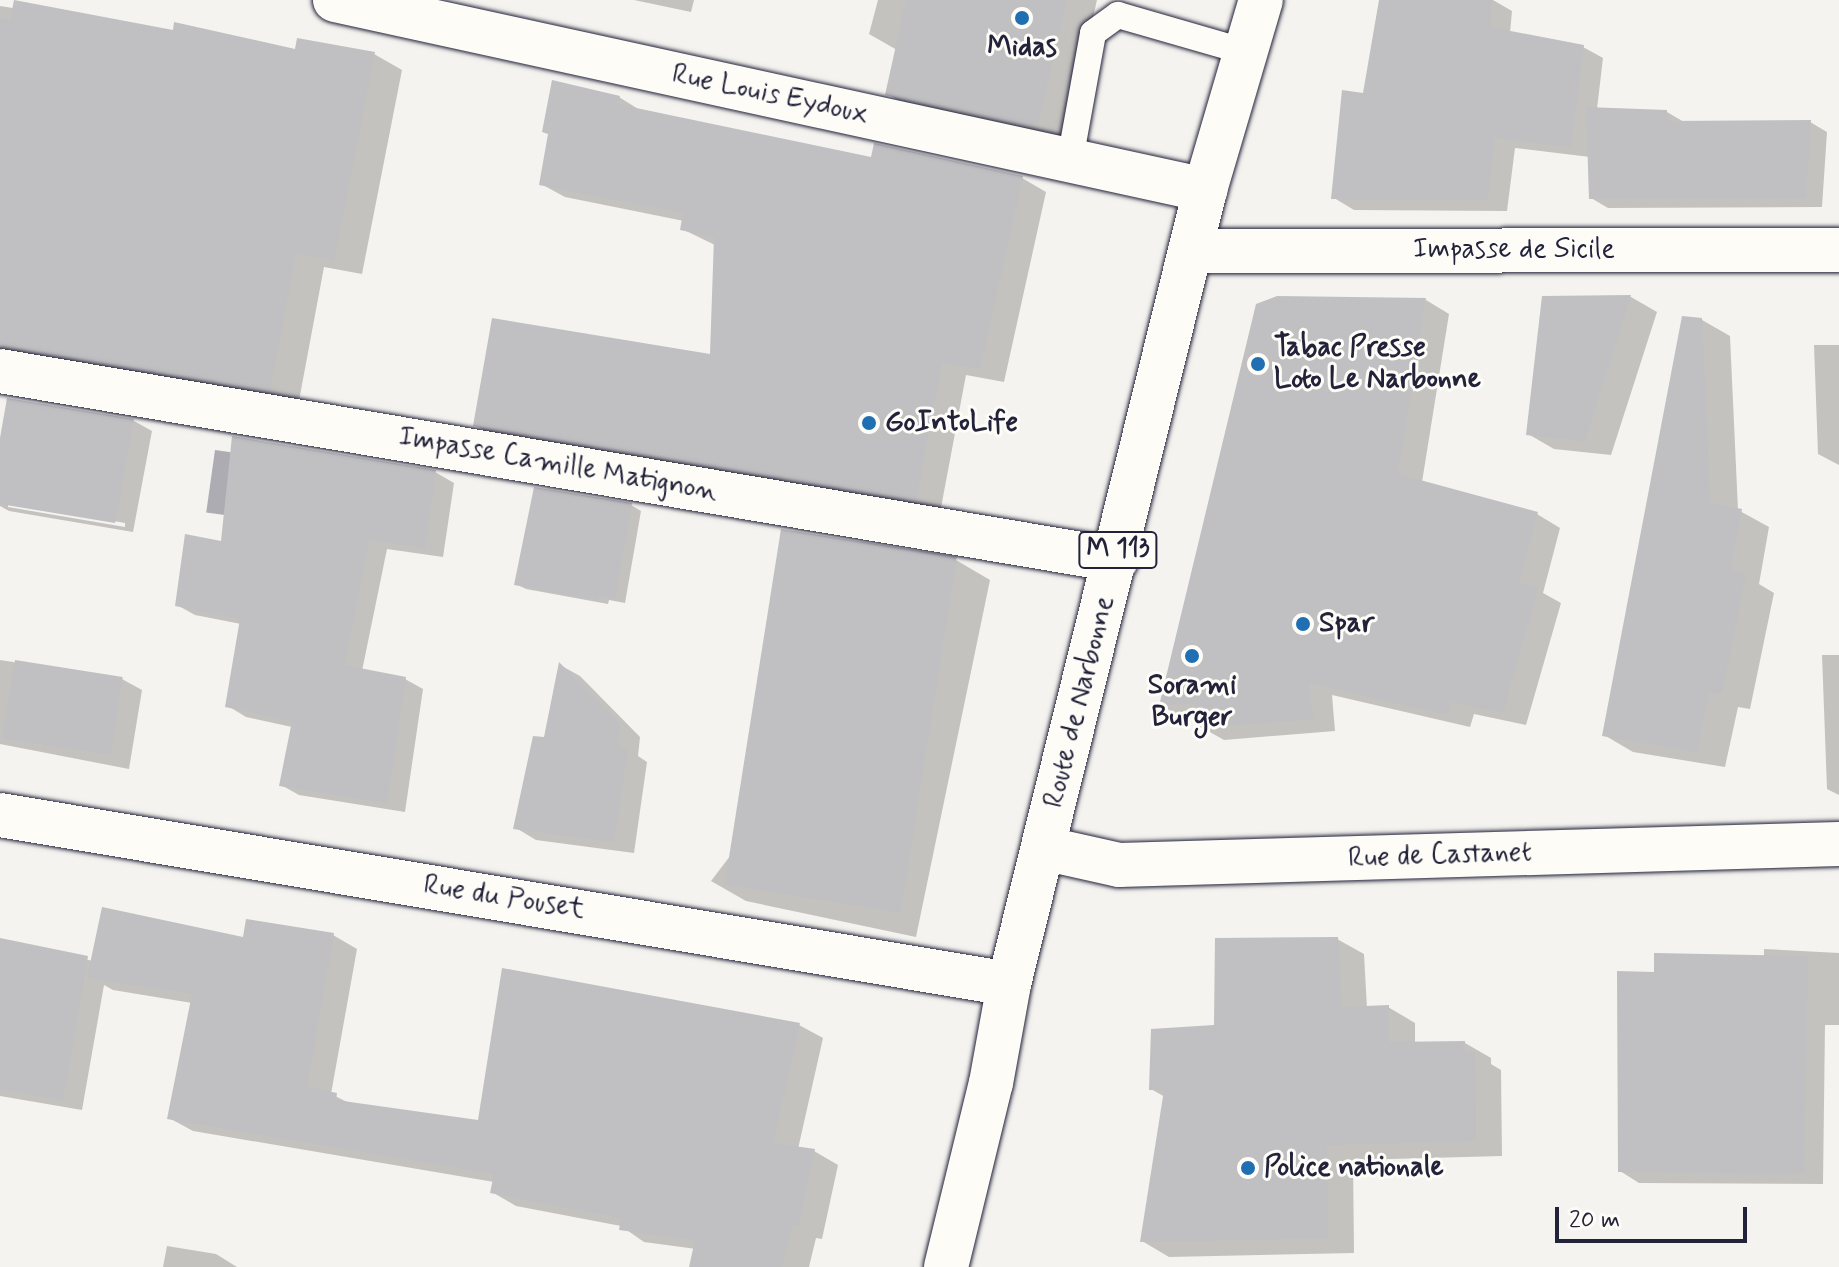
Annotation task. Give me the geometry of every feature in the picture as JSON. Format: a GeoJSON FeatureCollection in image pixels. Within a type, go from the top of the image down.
{"type":"FeatureCollection","features":[{"type":"Feature","properties":{"kind":"street","name":"Rue Louis Eydoux"},"geometry":{"type":"LineString","coordinates":[[335,0],[1205,190]]}},
{"type":"Feature","properties":{"kind":"street","name":"Route de Narbonne"},"geometry":{"type":"LineString","coordinates":[[946,1267],[991,1083],[1009,984],[1205,190],[1261,0]]}},
{"type":"Feature","properties":{"kind":"street","name":"Impasse de Sicile"},"geometry":{"type":"LineString","coordinates":[[1190,251],[1839,250]]}},
{"type":"Feature","properties":{"kind":"street","name":"Impasse Camille Matignon"},"geometry":{"type":"LineString","coordinates":[[0,371],[1116,560]]}},
{"type":"Feature","properties":{"kind":"street","name":"Rue du Pouset"},"geometry":{"type":"LineString","coordinates":[[0,815],[1009,984]]}},
{"type":"Feature","properties":{"kind":"street","name":"Rue de Castanet"},"geometry":{"type":"LineString","coordinates":[[1043,848],[1119,865],[1839,844]]}},
{"type":"Feature","properties":{"kind":"lane"},"geometry":{"type":"LineString","coordinates":[[1070,160],[1093,33],[1118,15],[1246,52]]}},
{"type":"Feature","properties":{"kind":"shaded area"},"geometry":{"type":"Polygon","coordinates":[[[215,450],[256,456],[247,518],[206,512],[215,450]]]}},
{"type":"Feature","properties":{"kind":"building"},"geometry":{"type":"Polygon","coordinates":[[[14,0],[173,30],[174,22],[295,49],[297,38],[375,52],[334,260],[296,253],[270,391],[0,347],[0,18],[10,20],[14,0]]]}},
{"type":"Feature","properties":{"kind":"building"},"geometry":{"type":"Polygon","coordinates":[[[906,0],[1067,0],[1038,123],[1034,127],[885,95],[906,0]]]}},
{"type":"Feature","properties":{"kind":"building"},"geometry":{"type":"Polygon","coordinates":[[[1379,0],[1492,0],[1490,27],[1584,45],[1571,147],[1495,138],[1487,200],[1331,199],[1342,90],[1363,93],[1379,0]]]}},
{"type":"Feature","properties":{"kind":"building"},"geometry":{"type":"Polygon","coordinates":[[[552,80],[620,96],[617,104],[871,157],[874,143],[1023,176],[980,369],[942,363],[916,501],[473,426],[492,318],[710,354],[714,237],[680,230],[683,213],[539,185],[548,134],[542,132],[552,80]]]}},
{"type":"Feature","properties":{"kind":"building"},"geometry":{"type":"Polygon","coordinates":[[[1586,107],[1667,110],[1667,121],[1811,120],[1806,199],[1589,199],[1586,107]]]}},
{"type":"Feature","properties":{"kind":"building"},"geometry":{"type":"Polygon","coordinates":[[[1631,295],[1585,441],[1526,435],[1542,296],[1631,295]]]}},
{"type":"Feature","properties":{"kind":"building"},"geometry":{"type":"Polygon","coordinates":[[[1277,296],[1426,298],[1398,474],[1538,512],[1519,583],[1538,588],[1503,713],[1450,702],[1447,715],[1309,683],[1313,719],[1199,728],[1197,703],[1159,706],[1256,304],[1277,296]]]}},
{"type":"Feature","properties":{"kind":"building"},"geometry":{"type":"Polygon","coordinates":[[[1682,316],[1702,318],[1710,503],[1742,509],[1730,571],[1746,574],[1722,694],[1709,692],[1697,752],[1602,736],[1682,316]]]}},
{"type":"Feature","properties":{"kind":"building"},"geometry":{"type":"Polygon","coordinates":[[[7,398],[134,419],[115,523],[0,504],[0,438],[7,398]]]}},
{"type":"Feature","properties":{"kind":"building"},"geometry":{"type":"Polygon","coordinates":[[[232,436],[436,470],[425,548],[369,540],[344,665],[406,677],[387,803],[279,786],[292,721],[225,707],[240,619],[175,606],[185,534],[221,541],[232,436]]]}},
{"type":"Feature","properties":{"kind":"building"},"geometry":{"type":"Polygon","coordinates":[[[534,487],[632,503],[615,598],[599,596],[598,600],[514,585],[534,487]]]}},
{"type":"Feature","properties":{"kind":"building"},"geometry":{"type":"Polygon","coordinates":[[[781,529],[957,557],[900,912],[725,885],[781,529]]]}},
{"type":"Feature","properties":{"kind":"building"},"geometry":{"type":"Polygon","coordinates":[[[15,660],[123,677],[110,755],[3,738],[15,660]]]}},
{"type":"Feature","properties":{"kind":"building"},"geometry":{"type":"Polygon","coordinates":[[[559,662],[620,724],[617,747],[628,748],[614,842],[513,829],[533,736],[544,737],[559,662]]]}},
{"type":"Feature","properties":{"kind":"building"},"geometry":{"type":"Polygon","coordinates":[[[102,907],[243,937],[246,919],[334,933],[307,1087],[337,1093],[336,1100],[478,1120],[502,968],[800,1023],[773,1143],[815,1149],[798,1227],[792,1226],[782,1267],[689,1267],[695,1240],[619,1230],[621,1218],[490,1193],[494,1174],[167,1119],[192,994],[87,978],[102,907]]]}},
{"type":"Feature","properties":{"kind":"building"},"geometry":{"type":"Polygon","coordinates":[[[1338,937],[1342,1007],[1389,1005],[1389,1042],[1465,1041],[1465,1053],[1475,1052],[1476,1141],[1327,1145],[1328,1238],[1140,1242],[1164,1090],[1149,1090],[1151,1029],[1214,1025],[1215,938],[1338,937]]]}},
{"type":"Feature","properties":{"kind":"building"},"geometry":{"type":"Polygon","coordinates":[[[0,938],[88,956],[63,1100],[0,1089],[0,938]]]}},
{"type":"Feature","properties":{"kind":"building"},"geometry":{"type":"Polygon","coordinates":[[[1654,953],[1808,956],[1804,1174],[1618,1172],[1617,971],[1654,972],[1654,953]]]}},
{"type":"Feature","properties":{"kind":"place","name":"Midas"},"geometry":{"type":"Point","coordinates":[1022,18]}},
{"type":"Feature","properties":{"kind":"place","name":"Tabac Presse Loto Le Narbonne"},"geometry":{"type":"Point","coordinates":[1258,364]}},
{"type":"Feature","properties":{"kind":"place","name":"GoIntoLife"},"geometry":{"type":"Point","coordinates":[869,423]}},
{"type":"Feature","properties":{"kind":"place","name":"Spar"},"geometry":{"type":"Point","coordinates":[1303,624]}},
{"type":"Feature","properties":{"kind":"place","name":"Sorami Burger"},"geometry":{"type":"Point","coordinates":[1192,656]}},
{"type":"Feature","properties":{"kind":"place","name":"Police nationale"},"geometry":{"type":"Point","coordinates":[1248,1168]}}]}
